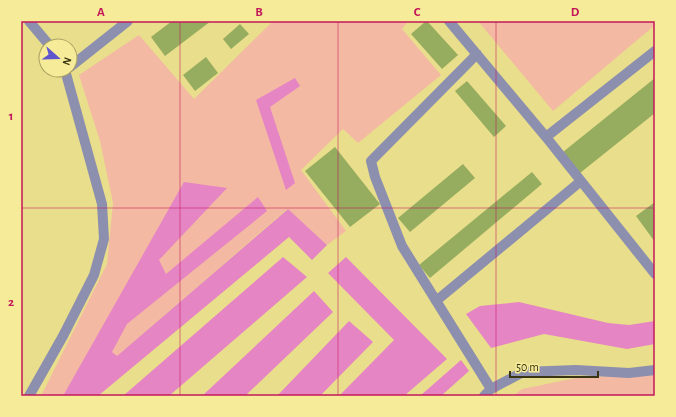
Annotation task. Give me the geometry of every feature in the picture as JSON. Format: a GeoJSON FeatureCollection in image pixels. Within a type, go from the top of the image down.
{"type":"FeatureCollection","features":[{"type":"Feature","properties":{"kind":"lane"},"geometry":{"type":"LineString","coordinates":[[29,21],[43,38]]}},
{"type":"Feature","properties":{"kind":"lane"},"geometry":{"type":"LineString","coordinates":[[78,60],[128,21]]}},
{"type":"Feature","properties":{"kind":"lane"},"geometry":{"type":"LineString","coordinates":[[449,21],[546,137],[655,274]]}},
{"type":"Feature","properties":{"kind":"lane"},"geometry":{"type":"LineString","coordinates":[[546,137],[655,51]]}},
{"type":"Feature","properties":{"kind":"lane"},"geometry":{"type":"LineString","coordinates":[[477,54],[371,161],[375,177],[402,246],[436,301],[488,393],[523,372],[576,370],[629,373],[655,370]]}},
{"type":"Feature","properties":{"kind":"lane"},"geometry":{"type":"LineString","coordinates":[[29,396],[63,336],[94,274],[104,239],[102,204],[69,78]]}},
{"type":"Feature","properties":{"kind":"lane"},"geometry":{"type":"LineString","coordinates":[[436,301],[581,181]]}},
{"type":"Feature","properties":{"kind":"shaded area"},"geometry":{"type":"Polygon","coordinates":[[[273,21],[408,21],[402,29],[441,75],[358,143],[343,129],[301,170],[346,231],[327,245],[287,209],[117,356],[68,396],[41,396],[107,264],[113,203],[100,141],[79,75],[139,35],[194,99],[273,21]]]}},
{"type":"Feature","properties":{"kind":"shaded area"},"geometry":{"type":"Polygon","coordinates":[[[478,21],[655,21],[655,25],[553,111],[478,21]]]}},
{"type":"Feature","properties":{"kind":"shaded area"},"geometry":{"type":"Polygon","coordinates":[[[295,78],[300,86],[270,107],[295,183],[286,190],[256,100],[295,78]]]}},
{"type":"Feature","properties":{"kind":"shaded area"},"geometry":{"type":"Polygon","coordinates":[[[184,182],[227,188],[159,260],[166,274],[258,197],[267,211],[127,324],[112,352],[117,356],[288,209],[327,245],[312,260],[289,237],[98,396],[63,396],[184,182]]]}},
{"type":"Feature","properties":{"kind":"shaded area"},"geometry":{"type":"Polygon","coordinates":[[[283,257],[307,277],[169,396],[123,396],[283,257]]]}},
{"type":"Feature","properties":{"kind":"shaded area"},"geometry":{"type":"Polygon","coordinates":[[[346,257],[447,359],[404,396],[339,396],[394,340],[328,273],[346,257]]]}},
{"type":"Feature","properties":{"kind":"shaded area"},"geometry":{"type":"Polygon","coordinates":[[[314,291],[333,312],[245,396],[202,396],[314,291]]]}},
{"type":"Feature","properties":{"kind":"shaded area"},"geometry":{"type":"Polygon","coordinates":[[[519,302],[608,323],[629,325],[655,321],[655,344],[627,349],[544,334],[491,348],[466,314],[480,306],[519,302]]]}},
{"type":"Feature","properties":{"kind":"shaded area"},"geometry":{"type":"Polygon","coordinates":[[[349,321],[373,342],[320,396],[277,396],[349,321]]]}},
{"type":"Feature","properties":{"kind":"shaded area"},"geometry":{"type":"Polygon","coordinates":[[[461,360],[469,371],[441,396],[420,396],[461,360]]]}},
{"type":"Feature","properties":{"kind":"shaded area"},"geometry":{"type":"Polygon","coordinates":[[[655,375],[655,396],[513,396],[522,389],[581,377],[655,375]]]}},
{"type":"Feature","properties":{"kind":"building"},"geometry":{"type":"Polygon","coordinates":[[[172,21],[211,21],[165,56],[151,37],[172,21]]]}},
{"type":"Feature","properties":{"kind":"building"},"geometry":{"type":"Polygon","coordinates":[[[426,21],[458,55],[442,69],[411,34],[426,21]]]}},
{"type":"Feature","properties":{"kind":"building"},"geometry":{"type":"Polygon","coordinates":[[[240,24],[249,34],[231,49],[223,39],[240,24]]]}},
{"type":"Feature","properties":{"kind":"building"},"geometry":{"type":"Polygon","coordinates":[[[206,57],[218,73],[195,91],[183,75],[206,57]]]}},
{"type":"Feature","properties":{"kind":"building"},"geometry":{"type":"Polygon","coordinates":[[[655,78],[655,113],[580,173],[563,152],[655,78]]]}},
{"type":"Feature","properties":{"kind":"building"},"geometry":{"type":"Polygon","coordinates":[[[467,81],[506,126],[494,137],[455,91],[467,81]]]}},
{"type":"Feature","properties":{"kind":"building"},"geometry":{"type":"Polygon","coordinates":[[[335,147],[380,204],[350,227],[305,171],[335,147]]]}},
{"type":"Feature","properties":{"kind":"building"},"geometry":{"type":"Polygon","coordinates":[[[463,164],[475,178],[410,232],[398,218],[463,164]]]}},
{"type":"Feature","properties":{"kind":"building"},"geometry":{"type":"Polygon","coordinates":[[[532,172],[542,184],[430,278],[419,265],[532,172]]]}},
{"type":"Feature","properties":{"kind":"building"},"geometry":{"type":"Polygon","coordinates":[[[655,202],[655,242],[636,216],[655,202]]]}}]}
